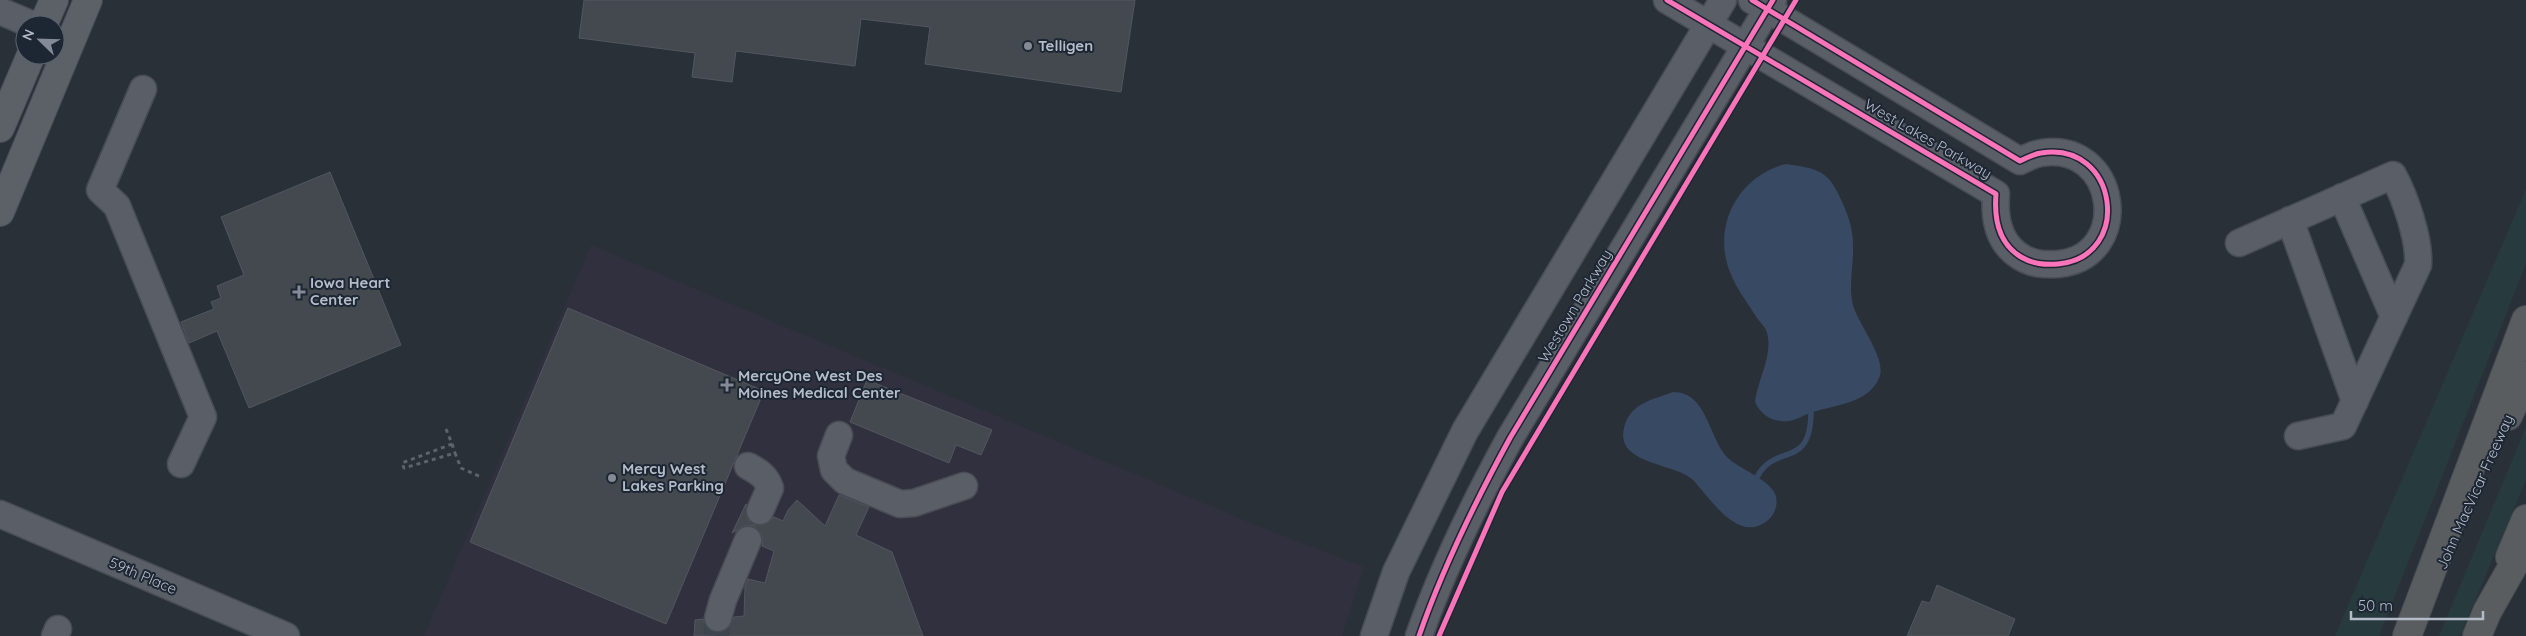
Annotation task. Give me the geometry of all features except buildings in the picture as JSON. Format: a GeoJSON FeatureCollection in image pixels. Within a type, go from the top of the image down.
{"type":"FeatureCollection","features":[{"type":"Feature","properties":{"kind":"highway"},"geometry":{"type":"LineString","coordinates":[[2409,636],[2526,320]]}},
{"type":"Feature","properties":{"kind":"highway","name":"John MacVicar Freeway"},"geometry":{"type":"LineString","coordinates":[[2409,636],[2526,376]]}},
{"type":"Feature","properties":{"kind":"highway"},"geometry":{"type":"LineString","coordinates":[[2482,624],[2526,519]]}},
{"type":"Feature","properties":{"kind":"highway"},"geometry":{"type":"LineString","coordinates":[[2482,624],[2526,543]]}},
{"type":"Feature","properties":{"kind":"main road"},"geometry":{"type":"LineString","coordinates":[[47,15],[54,0]]}},
{"type":"Feature","properties":{"kind":"main road"},"geometry":{"type":"LineString","coordinates":[[65,35],[88,0]]}},
{"type":"Feature","properties":{"kind":"main road"},"geometry":{"type":"LineString","coordinates":[[0,128],[27,65]]}},
{"type":"Feature","properties":{"kind":"main road"},"geometry":{"type":"LineString","coordinates":[[0,212],[53,65]]}},
{"type":"Feature","properties":{"kind":"street","name":"West Lakes Parkway"},"geometry":{"type":"LineString","coordinates":[[1667,0],[1996,194],[1995,210],[1998,227],[2005,242],[2016,253],[2029,261],[2043,265],[2069,263],[2083,256],[2095,245],[2104,228],[2108,209],[2104,185],[2084,161],[2061,152],[2040,153],[2020,161],[1764,3]]}},
{"type":"Feature","properties":{"kind":"street","name":"Westown Parkway"},"geometry":{"type":"LineString","coordinates":[[1374,636],[1396,572],[1465,431],[1723,0]]}},
{"type":"Feature","properties":{"kind":"street","name":"Westown Parkway"},"geometry":{"type":"LineString","coordinates":[[1419,636],[1435,589],[1476,500],[1510,438],[1746,48],[1764,3]]}},
{"type":"Feature","properties":{"kind":"street"},"geometry":{"type":"LineString","coordinates":[[0,11],[15,17]]}},
{"type":"Feature","properties":{"kind":"street"},"geometry":{"type":"LineString","coordinates":[[143,90],[100,190],[118,206],[203,417],[181,464]]}},
{"type":"Feature","properties":{"kind":"street"},"geometry":{"type":"LineString","coordinates":[[1996,194],[2003,178],[2020,161]]}},
{"type":"Feature","properties":{"kind":"street"},"geometry":{"type":"LineString","coordinates":[[2239,242],[2393,175],[2401,189],[2419,253],[2418,265],[2344,426],[2298,436]]}},
{"type":"Feature","properties":{"kind":"street"},"geometry":{"type":"LineString","coordinates":[[2342,197],[2394,317]]}},
{"type":"Feature","properties":{"kind":"street"},"geometry":{"type":"LineString","coordinates":[[2290,220],[2355,401]]}},
{"type":"Feature","properties":{"kind":"street"},"geometry":{"type":"LineString","coordinates":[[839,435],[831,456],[834,470],[844,481],[900,504],[914,503],[964,486]]}},
{"type":"Feature","properties":{"kind":"street"},"geometry":{"type":"LineString","coordinates":[[748,466],[768,480],[770,488],[760,511]]}},
{"type":"Feature","properties":{"kind":"street","name":"59th Place"},"geometry":{"type":"LineString","coordinates":[[0,514],[286,636]]}},
{"type":"Feature","properties":{"kind":"street"},"geometry":{"type":"LineString","coordinates":[[718,618],[723,600],[748,540]]}},
{"type":"Feature","properties":{"kind":"path"},"geometry":{"type":"LineString","coordinates":[[446,429],[461,468],[481,477]]}},
{"type":"Feature","properties":{"kind":"path"},"geometry":{"type":"LineString","coordinates":[[452,444],[402,463],[404,468],[455,454]]}},
{"type":"Feature","properties":{"kind":"shaded area","name":"MercyOne West Des Moines Medical Center"},"geometry":{"type":"Polygon","coordinates":[[[591,245],[1256,525],[1364,567],[1342,636],[424,636],[591,245]]]}},
{"type":"Feature","properties":{"kind":"green space"},"geometry":{"type":"Polygon","coordinates":[[[2526,189],[2526,264],[2379,636],[2335,636],[2526,189]]]}},
{"type":"Feature","properties":{"kind":"green space"},"geometry":{"type":"Polygon","coordinates":[[[2526,427],[2526,480],[2460,636],[2439,636],[2526,427]]]}},
{"type":"Feature","properties":{"kind":"water"},"geometry":{"type":"Polygon","coordinates":[[[1786,164],[1816,170],[1828,178],[1838,193],[1847,214],[1852,234],[1851,290],[1853,305],[1876,352],[1881,370],[1874,386],[1860,398],[1813,412],[1794,420],[1785,421],[1777,420],[1762,413],[1755,402],[1767,357],[1768,339],[1765,328],[1733,279],[1726,261],[1724,242],[1726,225],[1732,208],[1741,193],[1753,180],[1768,170],[1786,164]]]}},
{"type":"Feature","properties":{"kind":"water"},"geometry":{"type":"Polygon","coordinates":[[[1673,392],[1684,394],[1693,399],[1706,417],[1715,438],[1727,457],[1771,488],[1776,497],[1776,509],[1767,521],[1756,527],[1746,527],[1735,523],[1716,507],[1693,480],[1685,474],[1649,462],[1629,449],[1624,440],[1624,428],[1631,413],[1650,400],[1673,392]]]}},
{"type":"Feature","properties":{"kind":"waterway"},"geometry":{"type":"LineString","coordinates":[[1757,477],[1773,460],[1791,453],[1805,442],[1809,431],[1811,413]]}},
{"type":"Feature","properties":{"kind":"tunnel"},"geometry":{"type":"LineString","coordinates":[[716,636],[718,618]]}},
{"type":"Feature","properties":{"kind":"cycle path"},"geometry":{"type":"LineString","coordinates":[[1667,0],[1996,194],[1997,221],[2002,237],[2007,245],[2021,257],[2039,264],[2058,264],[2082,257],[2098,242],[2106,222],[2107,201],[2100,181],[2087,164],[2067,154],[2041,153],[2020,161],[1752,0]]}},
{"type":"Feature","properties":{"kind":"cycle path"},"geometry":{"type":"LineString","coordinates":[[1419,636],[1438,585],[1460,535],[1510,438],[1773,0]]}},
{"type":"Feature","properties":{"kind":"cycle path"},"geometry":{"type":"LineString","coordinates":[[1439,636],[1502,492],[1796,0]]}},
{"type":"Feature","properties":{"kind":"place","name":"Telligen"},"geometry":{"type":"Point","coordinates":[1028,46]}},
{"type":"Feature","properties":{"kind":"place","name":"Iowa Heart Center"},"geometry":{"type":"Point","coordinates":[299,292]}},
{"type":"Feature","properties":{"kind":"place","name":"MercyOne West Des Moines Medical Center"},"geometry":{"type":"Point","coordinates":[727,385]}},
{"type":"Feature","properties":{"kind":"place","name":"Mercy West Lakes Parking"},"geometry":{"type":"Point","coordinates":[612,478]}}]}
